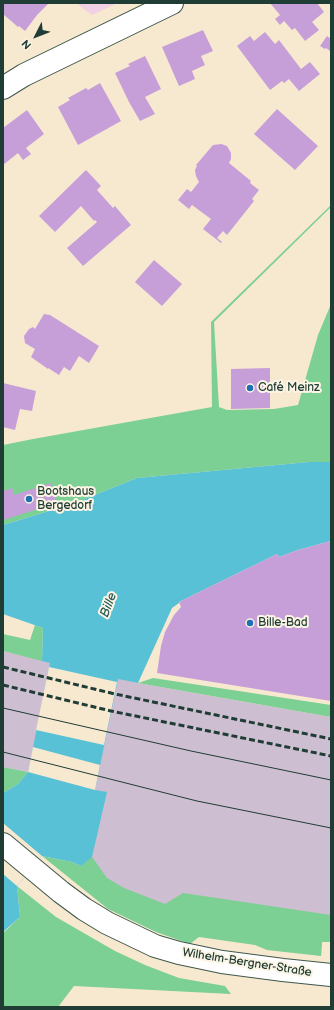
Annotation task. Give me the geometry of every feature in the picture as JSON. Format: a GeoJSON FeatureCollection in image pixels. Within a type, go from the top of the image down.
{"type":"FeatureCollection","features":[{"type":"Feature","properties":{"kind":"street"},"geometry":{"type":"LineString","coordinates":[[3,88],[24,75],[172,3]]}},
{"type":"Feature","properties":{"kind":"street","name":"Wilhelm-Bergner-Straße"},"geometry":{"type":"LineString","coordinates":[[3,844],[84,909],[107,923],[155,946],[179,953],[222,962],[331,975]]}},
{"type":"Feature","properties":{"kind":"shaded area"},"geometry":{"type":"Polygon","coordinates":[[[76,3],[118,3],[92,15],[76,3]]]}},
{"type":"Feature","properties":{"kind":"shaded area"},"geometry":{"type":"Polygon","coordinates":[[[3,651],[138,683],[331,717],[331,942],[322,942],[321,956],[247,939],[153,908],[81,867],[95,790],[28,772],[3,767],[3,651]]]}},
{"type":"Feature","properties":{"kind":"green space"},"geometry":{"type":"Polygon","coordinates":[[[331,205],[331,207],[214,322],[219,407],[227,410],[274,409],[298,405],[318,335],[331,304],[331,462],[309,462],[137,478],[72,504],[3,525],[3,445],[212,407],[211,322],[331,205]]]}},
{"type":"Feature","properties":{"kind":"green space"},"geometry":{"type":"Polygon","coordinates":[[[35,625],[43,628],[42,661],[3,651],[3,634],[30,640],[35,625]]]}},
{"type":"Feature","properties":{"kind":"green space"},"geometry":{"type":"Polygon","coordinates":[[[153,678],[331,705],[331,717],[138,683],[153,678]]]}},
{"type":"Feature","properties":{"kind":"green space"},"geometry":{"type":"Polygon","coordinates":[[[3,767],[28,772],[18,784],[3,793],[3,767]]]}},
{"type":"Feature","properties":{"kind":"green space"},"geometry":{"type":"Polygon","coordinates":[[[42,856],[72,862],[81,866],[92,857],[107,878],[124,888],[165,904],[183,893],[331,915],[331,942],[322,942],[321,956],[267,950],[255,945],[199,937],[190,944],[156,932],[108,909],[42,856]]]}},
{"type":"Feature","properties":{"kind":"green space"},"geometry":{"type":"Polygon","coordinates":[[[17,886],[56,917],[115,951],[145,965],[179,978],[225,986],[231,994],[74,986],[58,1007],[3,1007],[3,933],[20,917],[17,886]]]}},
{"type":"Feature","properties":{"kind":"water","name":"Bille"},"geometry":{"type":"Polygon","coordinates":[[[309,462],[331,462],[331,541],[279,557],[277,554],[179,602],[172,608],[138,683],[118,679],[95,790],[107,792],[92,857],[81,866],[72,862],[42,856],[17,886],[20,917],[3,932],[3,793],[18,784],[28,772],[50,663],[42,661],[43,628],[3,614],[3,525],[72,504],[137,478],[309,462]]]}},
{"type":"Feature","properties":{"kind":"pier"},"geometry":{"type":"Polygon","coordinates":[[[49,667],[117,682],[104,745],[36,730],[49,667]]]}},
{"type":"Feature","properties":{"kind":"pier"},"geometry":{"type":"Polygon","coordinates":[[[33,747],[100,765],[95,790],[28,772],[33,747]]]}},
{"type":"Feature","properties":{"kind":"pier"},"geometry":{"type":"Polygon","coordinates":[[[3,823],[42,856],[17,886],[3,874],[3,823]]]}},
{"type":"Feature","properties":{"kind":"building"},"geometry":{"type":"Polygon","coordinates":[[[3,3],[49,3],[37,15],[25,31],[3,14],[3,3]]]}},
{"type":"Feature","properties":{"kind":"building"},"geometry":{"type":"Polygon","coordinates":[[[270,3],[317,3],[324,12],[312,22],[319,30],[305,41],[295,28],[292,30],[284,21],[280,25],[275,19],[280,15],[270,3]]]}},
{"type":"Feature","properties":{"kind":"building"},"geometry":{"type":"Polygon","coordinates":[[[203,30],[213,51],[201,56],[205,65],[192,71],[195,79],[179,86],[162,47],[203,30]]]}},
{"type":"Feature","properties":{"kind":"building"},"geometry":{"type":"Polygon","coordinates":[[[265,32],[275,44],[279,40],[301,69],[310,62],[320,74],[299,91],[289,79],[284,83],[282,81],[270,90],[237,46],[250,36],[254,41],[265,32]]]}},
{"type":"Feature","properties":{"kind":"building"},"geometry":{"type":"Polygon","coordinates":[[[327,36],[331,39],[330,51],[320,46],[327,36]]]}},
{"type":"Feature","properties":{"kind":"building"},"geometry":{"type":"Polygon","coordinates":[[[145,56],[161,89],[145,97],[155,114],[140,121],[115,73],[130,66],[128,64],[145,56]]]}},
{"type":"Feature","properties":{"kind":"building"},"geometry":{"type":"Polygon","coordinates":[[[100,83],[121,121],[78,145],[58,107],[70,100],[68,98],[86,88],[88,90],[100,83]]]}},
{"type":"Feature","properties":{"kind":"building"},"geometry":{"type":"Polygon","coordinates":[[[277,109],[318,146],[295,170],[254,134],[277,109]]]}},
{"type":"Feature","properties":{"kind":"building"},"geometry":{"type":"Polygon","coordinates":[[[27,110],[44,134],[26,148],[31,154],[23,160],[18,153],[3,165],[3,128],[27,110]]]}},
{"type":"Feature","properties":{"kind":"building"},"geometry":{"type":"Polygon","coordinates":[[[221,144],[227,146],[231,153],[229,163],[251,181],[250,183],[259,190],[252,199],[254,201],[227,235],[223,231],[217,238],[222,242],[221,243],[203,229],[211,219],[192,205],[189,209],[178,200],[187,189],[191,192],[199,182],[196,176],[196,165],[213,145],[221,144]]]}},
{"type":"Feature","properties":{"kind":"building"},"geometry":{"type":"Polygon","coordinates":[[[86,170],[101,186],[97,190],[113,208],[115,206],[131,225],[83,266],[67,248],[97,222],[95,220],[94,221],[81,206],[55,232],[39,216],[86,170]]]}},
{"type":"Feature","properties":{"kind":"building"},"geometry":{"type":"Polygon","coordinates":[[[154,260],[182,284],[162,306],[135,282],[154,260]]]}},
{"type":"Feature","properties":{"kind":"building"},"geometry":{"type":"Polygon","coordinates":[[[44,314],[50,315],[99,346],[89,363],[79,356],[70,371],[64,367],[59,375],[31,357],[35,349],[25,343],[24,336],[29,329],[33,327],[35,329],[44,314]]]}},
{"type":"Feature","properties":{"kind":"building","name":"Café Meinz"},"geometry":{"type":"Polygon","coordinates":[[[270,368],[270,408],[231,409],[231,369],[270,368]]]}},
{"type":"Feature","properties":{"kind":"building"},"geometry":{"type":"Polygon","coordinates":[[[3,383],[36,391],[32,411],[20,409],[15,430],[3,427],[3,383]]]}},
{"type":"Feature","properties":{"kind":"building","name":"Bootshaus Bergedorf"},"geometry":{"type":"Polygon","coordinates":[[[51,483],[57,503],[3,520],[3,491],[12,488],[14,495],[51,483]]]}},
{"type":"Feature","properties":{"kind":"building","name":"Bille-Bad"},"geometry":{"type":"Polygon","coordinates":[[[331,541],[331,701],[157,673],[161,646],[165,632],[174,615],[181,607],[179,602],[277,554],[279,557],[331,541]]]}},
{"type":"Feature","properties":{"kind":"tram line"},"geometry":{"type":"LineString","coordinates":[[3,708],[191,751],[331,780]]}},
{"type":"Feature","properties":{"kind":"tram line"},"geometry":{"type":"LineString","coordinates":[[3,752],[197,801],[331,828]]}},
{"type":"Feature","properties":{"kind":"railway"},"geometry":{"type":"LineString","coordinates":[[3,667],[115,694],[331,739]]}},
{"type":"Feature","properties":{"kind":"railway"},"geometry":{"type":"LineString","coordinates":[[3,685],[111,711],[331,756]]}},
{"type":"Feature","properties":{"kind":"place","name":"Café Meinz"},"geometry":{"type":"Point","coordinates":[250,388]}},
{"type":"Feature","properties":{"kind":"place","name":"Bootshaus Bergedorf"},"geometry":{"type":"Point","coordinates":[29,499]}},
{"type":"Feature","properties":{"kind":"place","name":"Bille-Bad"},"geometry":{"type":"Point","coordinates":[250,623]}}]}
